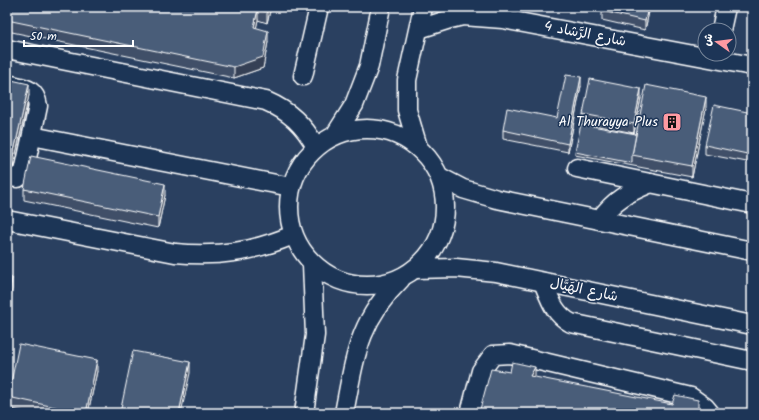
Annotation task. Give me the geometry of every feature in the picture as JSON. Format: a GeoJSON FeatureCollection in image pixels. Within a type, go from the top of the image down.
{"type":"FeatureCollection","features":[{"type":"Feature","properties":{"kind":"street"},"geometry":{"type":"LineString","coordinates":[[303,76],[319,7]]}},
{"type":"Feature","properties":{"kind":"street"},"geometry":{"type":"LineString","coordinates":[[335,135],[354,105],[368,66],[381,7]]}},
{"type":"Feature","properties":{"kind":"street"},"geometry":{"type":"LineString","coordinates":[[418,147],[407,110],[407,80],[423,7]]}},
{"type":"Feature","properties":{"kind":"street"},"geometry":{"type":"LineString","coordinates":[[496,7],[506,15],[518,21]]}},
{"type":"Feature","properties":{"kind":"street"},"geometry":{"type":"LineString","coordinates":[[723,22],[726,7]]}},
{"type":"Feature","properties":{"kind":"street","name":"شارع الرَّشاد 4"},"geometry":{"type":"LineString","coordinates":[[419,29],[454,13],[463,16],[478,16],[518,21],[697,53]]}},
{"type":"Feature","properties":{"kind":"street"},"geometry":{"type":"LineString","coordinates":[[7,49],[266,101],[286,112],[295,119],[303,127],[316,147]]}},
{"type":"Feature","properties":{"kind":"street","name":"شارع الرَّشاد 4"},"geometry":{"type":"LineString","coordinates":[[737,62],[752,66]]}},
{"type":"Feature","properties":{"kind":"street"},"geometry":{"type":"LineString","coordinates":[[7,84],[26,88],[35,95],[38,106],[24,172],[18,178],[7,177]]}},
{"type":"Feature","properties":{"kind":"street"},"geometry":{"type":"LineString","coordinates":[[335,135],[356,129],[378,129],[399,135],[418,147],[430,161],[440,177],[445,197],[445,217],[439,237],[429,254],[378,304],[369,320],[356,352],[344,413]]}},
{"type":"Feature","properties":{"kind":"street","name":"شارع الهَيَّال"},"geometry":{"type":"LineString","coordinates":[[335,135],[316,147],[303,161],[294,178],[289,197],[289,216],[293,235],[301,250],[312,264],[329,276],[347,283],[367,286],[387,283],[408,273],[442,268],[476,269],[752,325]]}},
{"type":"Feature","properties":{"kind":"street"},"geometry":{"type":"LineString","coordinates":[[32,136],[291,187]]}},
{"type":"Feature","properties":{"kind":"street"},"geometry":{"type":"LineString","coordinates":[[576,168],[752,204]]}},
{"type":"Feature","properties":{"kind":"street"},"geometry":{"type":"LineString","coordinates":[[599,220],[608,198],[610,175]]}},
{"type":"Feature","properties":{"kind":"street"},"geometry":{"type":"LineString","coordinates":[[440,177],[463,189],[497,199],[752,251]]}},
{"type":"Feature","properties":{"kind":"street"},"geometry":{"type":"LineString","coordinates":[[599,220],[609,207],[621,197],[651,183]]}},
{"type":"Feature","properties":{"kind":"street"},"geometry":{"type":"LineString","coordinates":[[7,220],[175,253],[196,255],[236,253],[269,244],[293,235]]}},
{"type":"Feature","properties":{"kind":"street"},"geometry":{"type":"LineString","coordinates":[[302,410],[315,335],[312,264]]}},
{"type":"Feature","properties":{"kind":"street"},"geometry":{"type":"LineString","coordinates":[[543,282],[554,308],[564,320],[571,323],[752,362]]}},
{"type":"Feature","properties":{"kind":"street"},"geometry":{"type":"LineString","coordinates":[[470,413],[481,371],[493,356],[510,354],[691,397],[705,407],[710,413]]}},
{"type":"Feature","properties":{"kind":"shaded area"},"geometry":{"type":"Polygon","coordinates":[[[7,7],[752,7],[752,413],[7,413],[7,7]]]}},
{"type":"Feature","properties":{"kind":"building"},"geometry":{"type":"Polygon","coordinates":[[[7,7],[268,7],[267,12],[258,9],[254,27],[268,31],[263,57],[234,67],[7,20],[7,7]]]}},
{"type":"Feature","properties":{"kind":"building"},"geometry":{"type":"Polygon","coordinates":[[[603,7],[648,7],[645,21],[602,11],[603,7]]]}},
{"type":"Feature","properties":{"kind":"building"},"geometry":{"type":"Polygon","coordinates":[[[566,75],[581,77],[568,144],[503,130],[507,108],[557,118],[566,75]]]}},
{"type":"Feature","properties":{"kind":"building"},"geometry":{"type":"Polygon","coordinates":[[[7,79],[29,84],[13,156],[7,155],[7,79]]]}},
{"type":"Feature","properties":{"kind":"building"},"geometry":{"type":"Polygon","coordinates":[[[590,79],[641,89],[634,124],[583,114],[590,79]]]}},
{"type":"Feature","properties":{"kind":"building","name":"Al Thurayya Plus"},"geometry":{"type":"Polygon","coordinates":[[[646,85],[706,97],[692,166],[632,155],[646,85]]]}},
{"type":"Feature","properties":{"kind":"building"},"geometry":{"type":"Polygon","coordinates":[[[714,105],[752,113],[752,155],[705,145],[714,105]]]}},
{"type":"Feature","properties":{"kind":"building"},"geometry":{"type":"Polygon","coordinates":[[[581,124],[636,134],[632,163],[575,152],[581,124]]]}},
{"type":"Feature","properties":{"kind":"building"},"geometry":{"type":"Polygon","coordinates":[[[31,156],[165,184],[158,217],[24,189],[31,156]]]}},
{"type":"Feature","properties":{"kind":"building"},"geometry":{"type":"Polygon","coordinates":[[[7,276],[12,278],[7,302],[7,276]]]}},
{"type":"Feature","properties":{"kind":"building"},"geometry":{"type":"Polygon","coordinates":[[[19,344],[97,360],[86,413],[8,397],[19,344]]]}},
{"type":"Feature","properties":{"kind":"building"},"geometry":{"type":"Polygon","coordinates":[[[133,351],[190,362],[179,413],[120,413],[133,351]]]}},
{"type":"Feature","properties":{"kind":"building"},"geometry":{"type":"Polygon","coordinates":[[[512,362],[535,367],[530,376],[672,404],[675,395],[698,400],[698,409],[707,413],[479,413],[491,369],[510,372],[512,362]]]}},
{"type":"Feature","properties":{"kind":"place","name":"Al Thurayya Plus"},"geometry":{"type":"Point","coordinates":[672,122]}}]}
